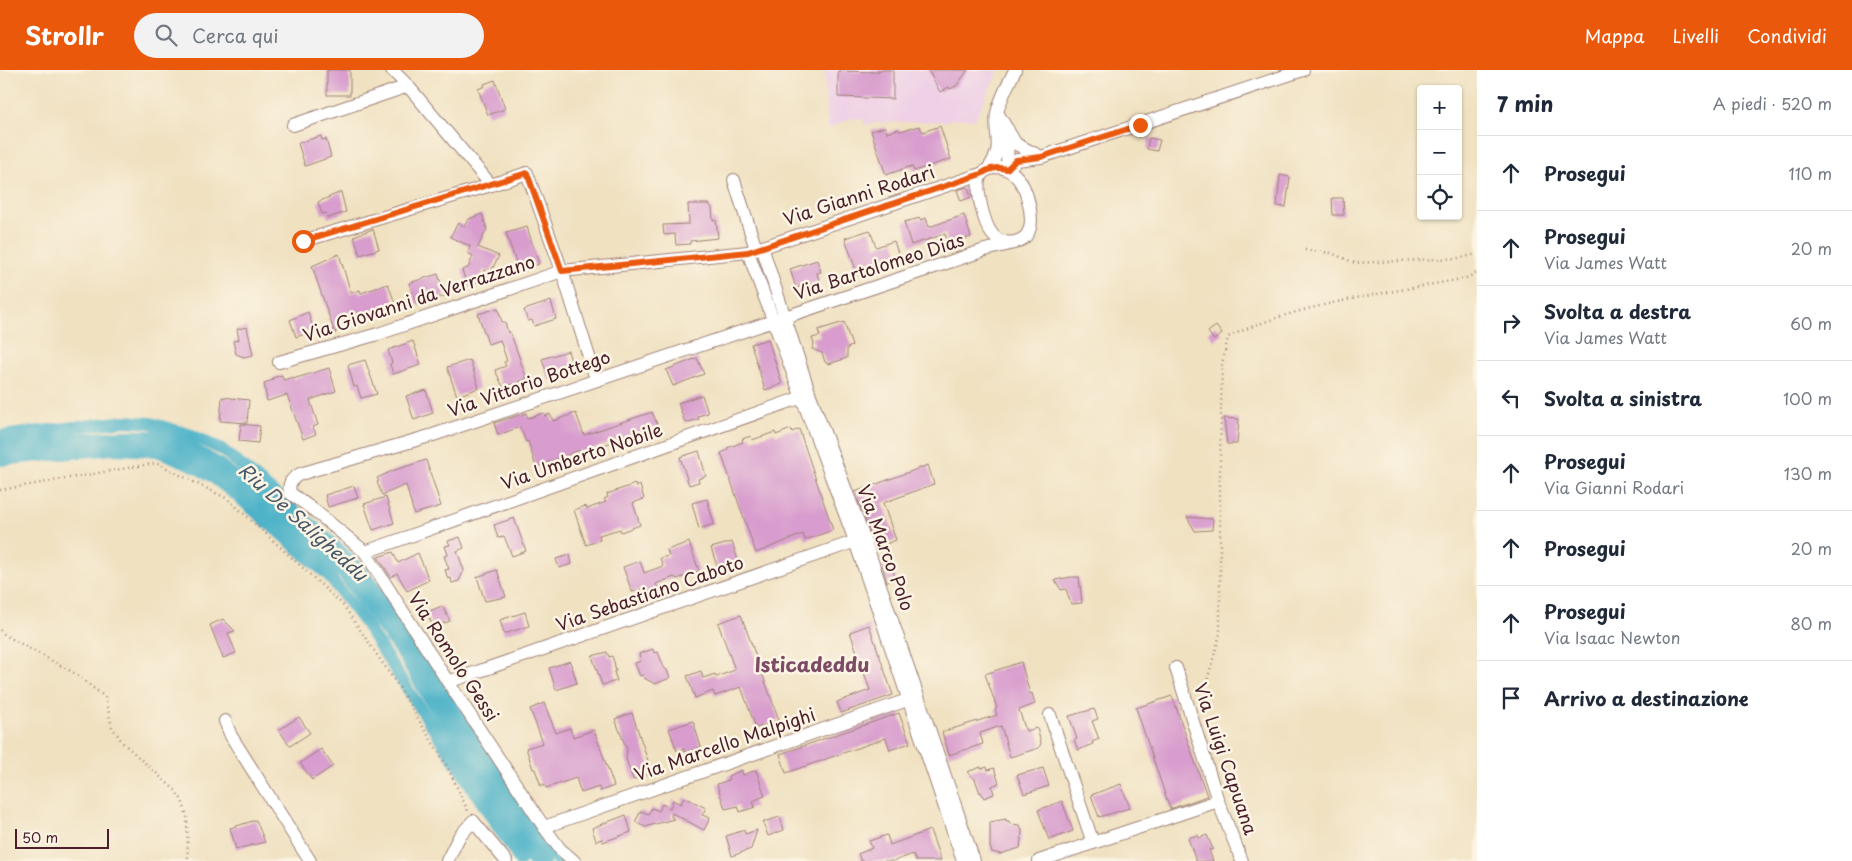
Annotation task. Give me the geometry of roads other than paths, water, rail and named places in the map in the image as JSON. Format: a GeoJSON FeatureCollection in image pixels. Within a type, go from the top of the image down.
{"type":"FeatureCollection","features":[{"type":"Feature","properties":{"kind":"street"},"geometry":{"type":"LineString","coordinates":[[392,70],[408,86],[491,185]]}},
{"type":"Feature","properties":{"kind":"street"},"geometry":{"type":"LineString","coordinates":[[985,172],[998,167],[1007,169],[1017,176],[1030,210],[1032,221],[1029,232],[1022,240],[1014,243],[997,240],[991,234],[978,185],[985,172],[996,158],[998,150],[997,113],[1015,70]]}},
{"type":"Feature","properties":{"kind":"street"},"geometry":{"type":"LineString","coordinates":[[1007,169],[1016,160],[1041,157],[1303,70]]}},
{"type":"Feature","properties":{"kind":"street"},"geometry":{"type":"LineString","coordinates":[[294,125],[408,86]]}},
{"type":"Feature","properties":{"kind":"street"},"geometry":{"type":"LineString","coordinates":[[997,113],[1016,144],[1041,157]]}},
{"type":"Feature","properties":{"kind":"street"},"geometry":{"type":"LineString","coordinates":[[1007,169],[1008,130]]}},
{"type":"Feature","properties":{"kind":"street"},"geometry":{"type":"LineString","coordinates":[[1022,186],[1024,172],[1030,164],[1041,157]]}},
{"type":"Feature","properties":{"kind":"street","name":"Via Gianni Rodari"},"geometry":{"type":"LineString","coordinates":[[755,249],[985,172]]}},
{"type":"Feature","properties":{"kind":"street"},"geometry":{"type":"LineString","coordinates":[[303,241],[527,173],[562,271],[596,379]]}},
{"type":"Feature","properties":{"kind":"street","name":"Via Marco Polo"},"geometry":{"type":"LineString","coordinates":[[734,180],[755,249],[806,396],[860,540],[914,698],[974,861]]}},
{"type":"Feature","properties":{"kind":"street","name":"Via Bartolomeo Dias"},"geometry":{"type":"LineString","coordinates":[[985,250],[991,234]]}},
{"type":"Feature","properties":{"kind":"street","name":"Via Bartolomeo Dias"},"geometry":{"type":"LineString","coordinates":[[779,319],[985,250],[1014,243]]}},
{"type":"Feature","properties":{"kind":"street","name":"Via Giovanni da Verrazzano"},"geometry":{"type":"LineString","coordinates":[[279,362],[378,334],[562,271],[755,249]]}},
{"type":"Feature","properties":{"kind":"street","name":"Via Vittorio Bottego"},"geometry":{"type":"LineString","coordinates":[[289,486],[291,479],[300,474],[433,435],[779,319]]}},
{"type":"Feature","properties":{"kind":"street","name":"Via Umberto Nobile"},"geometry":{"type":"LineString","coordinates":[[365,552],[806,396]]}},
{"type":"Feature","properties":{"kind":"street","name":"Via Romolo Gessi"},"geometry":{"type":"LineString","coordinates":[[289,486],[290,493],[365,552],[544,827],[560,849],[574,861]]}},
{"type":"Feature","properties":{"kind":"street","name":"Via Sebastiano Caboto"},"geometry":{"type":"LineString","coordinates":[[448,682],[860,540]]}},
{"type":"Feature","properties":{"kind":"street","name":"Via Luigi Capuana"},"geometry":{"type":"LineString","coordinates":[[1176,668],[1218,801],[1242,861]]}},
{"type":"Feature","properties":{"kind":"street","name":"Via Marco Polo"},"geometry":{"type":"LineString","coordinates":[[914,698],[963,861]]}},
{"type":"Feature","properties":{"kind":"street","name":"Via Marcello Malpighi"},"geometry":{"type":"LineString","coordinates":[[544,827],[914,698]]}},
{"type":"Feature","properties":{"kind":"street"},"geometry":{"type":"LineString","coordinates":[[1050,715],[1093,843]]}},
{"type":"Feature","properties":{"kind":"street"},"geometry":{"type":"LineString","coordinates":[[225,721],[231,736],[310,861]]}},
{"type":"Feature","properties":{"kind":"street"},"geometry":{"type":"LineString","coordinates":[[1039,861],[1218,801]]}},
{"type":"Feature","properties":{"kind":"street"},"geometry":{"type":"LineString","coordinates":[[447,861],[459,837],[473,821],[506,861]]}},
{"type":"Feature","properties":{"kind":"waterway","name":"Riu De Saligheddu"},"geometry":{"type":"LineString","coordinates":[[0,436],[125,421],[151,423],[192,435],[224,451],[319,531],[358,567],[374,586],[544,845],[558,861]]}},
{"type":"Feature","properties":{"kind":"waterway","name":"Riu De Saligheddu"},"geometry":{"type":"LineString","coordinates":[[0,451],[54,445],[170,441],[216,468],[347,570],[407,652],[480,775],[539,861]]}},
{"type":"Feature","properties":{"kind":"waterway","name":"Riu De Saligheddu"},"geometry":{"type":"LineString","coordinates":[[0,460],[113,449],[157,451],[192,465],[211,476],[237,496],[328,575],[364,622],[520,861]]}},
{"type":"Feature","properties":{"kind":"district","name":"Isticadeddu"},"geometry":{"type":"Point","coordinates":[812,665]}}]}
